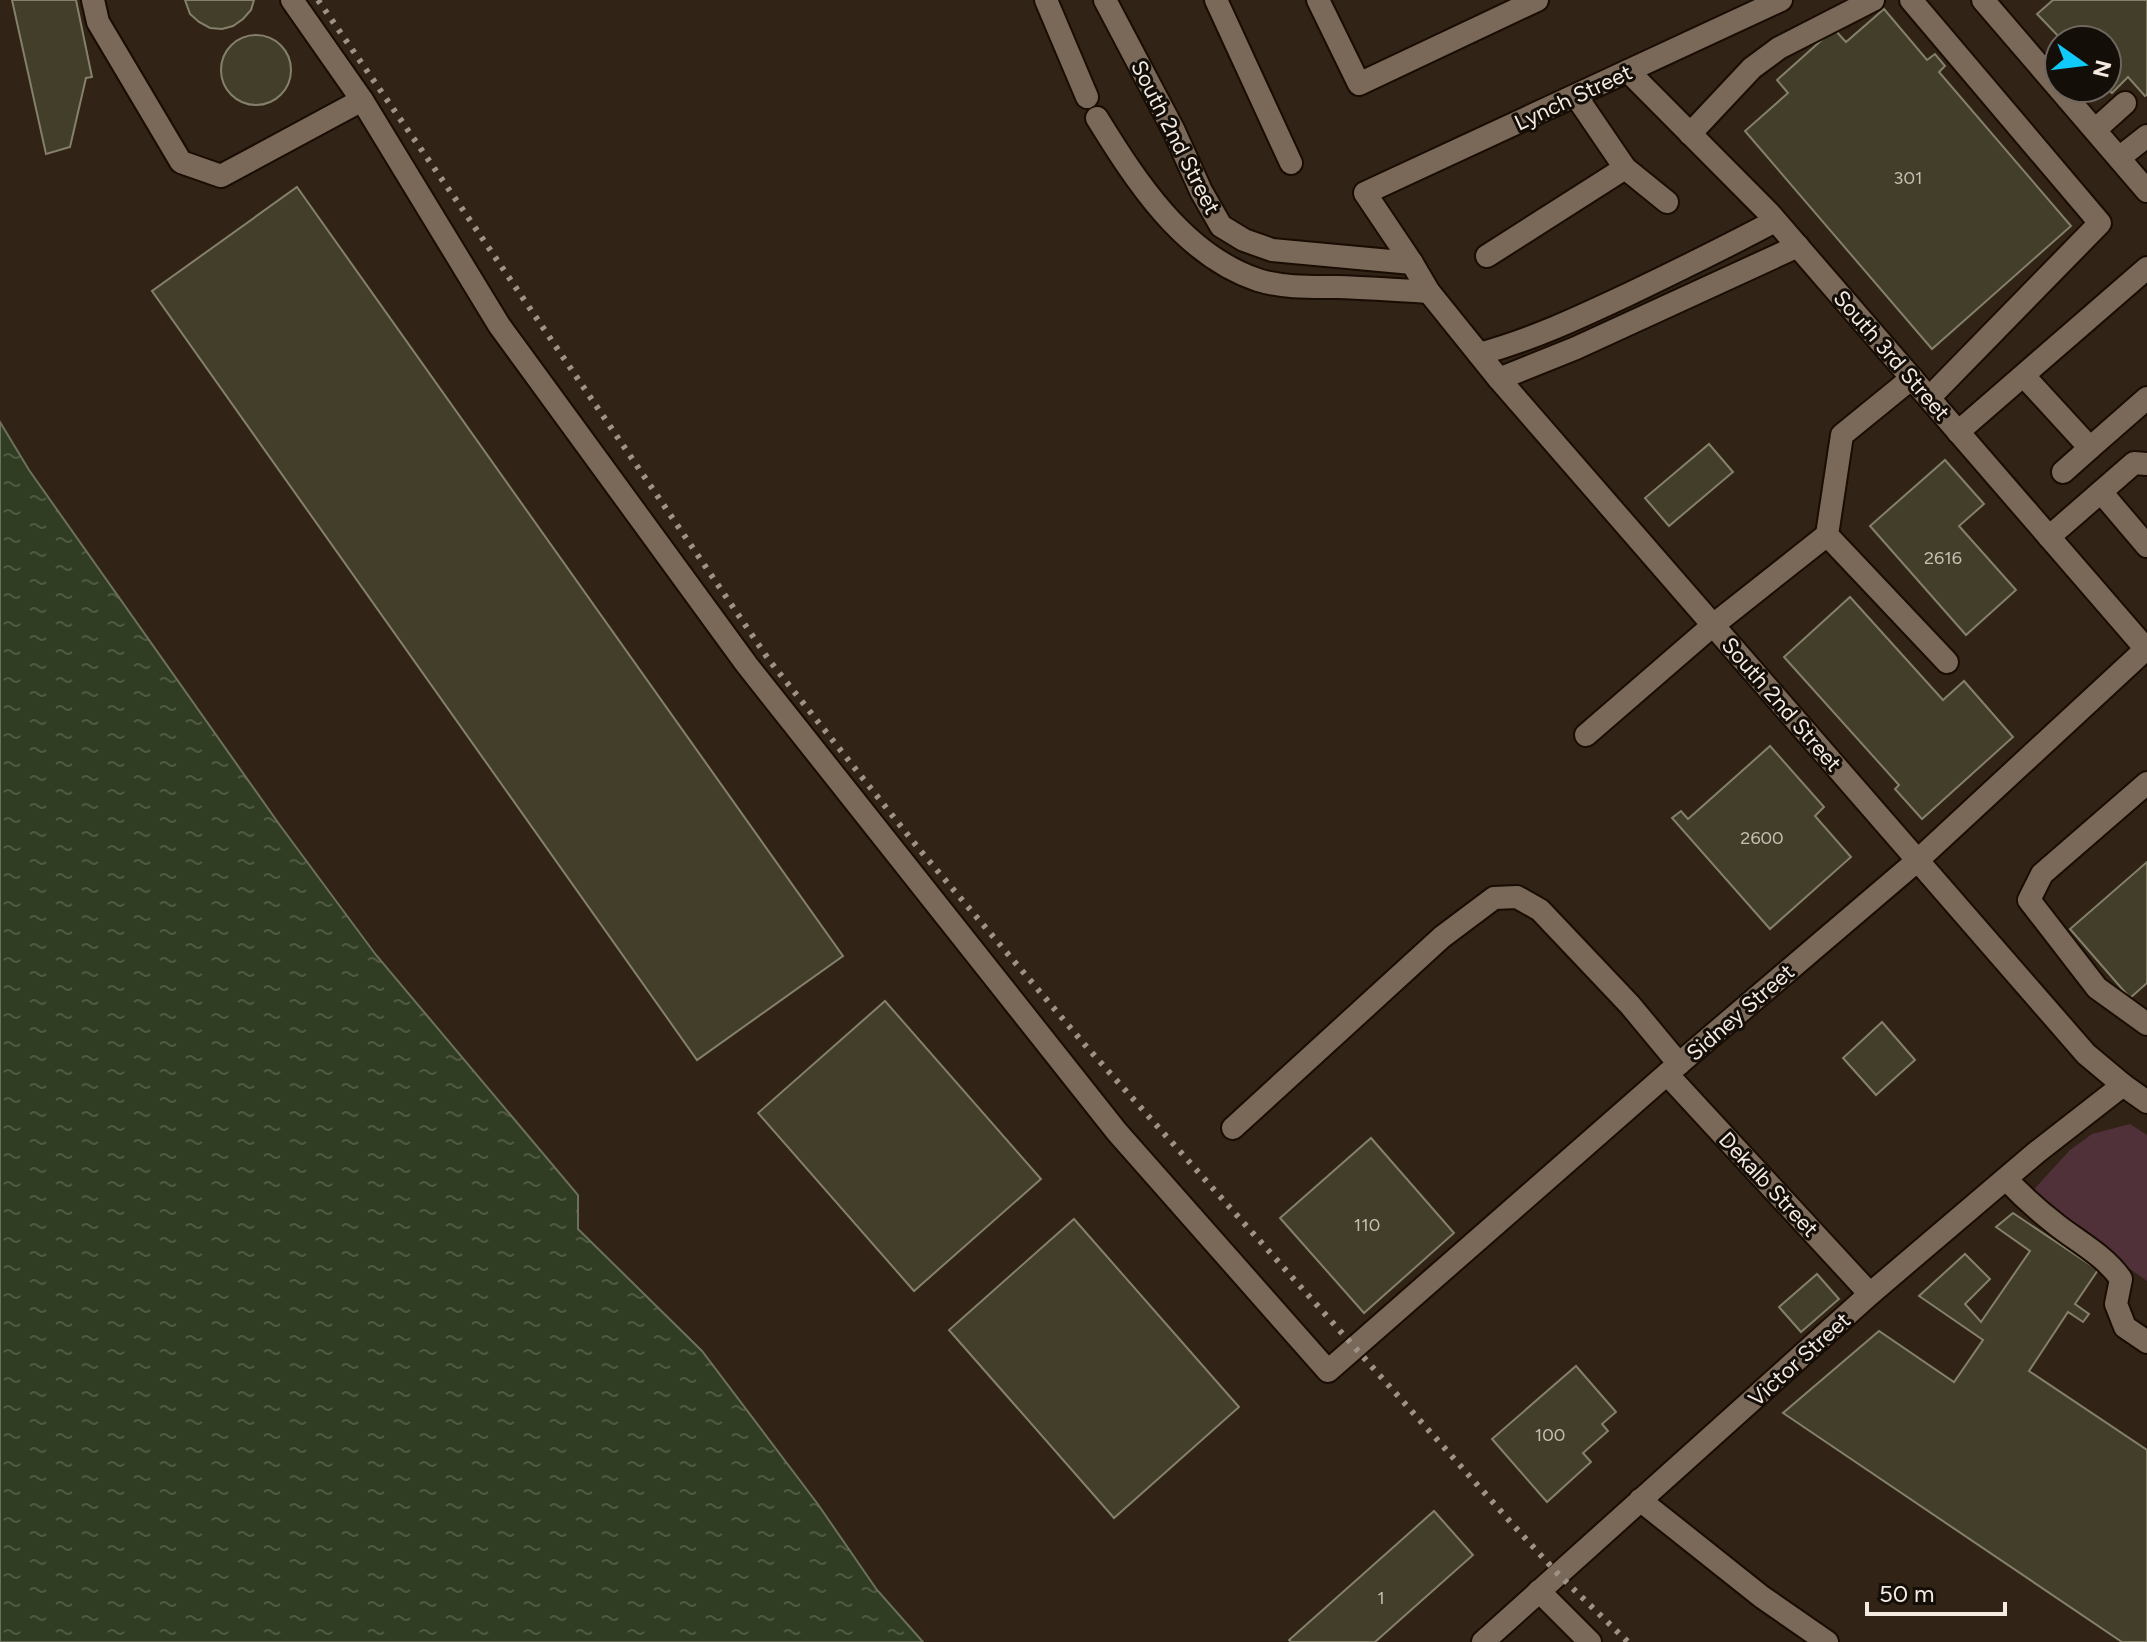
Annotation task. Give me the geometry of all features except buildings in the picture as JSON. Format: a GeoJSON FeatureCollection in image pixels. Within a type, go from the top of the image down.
{"type":"FeatureCollection","features":[{"type":"Feature","properties":{"kind":"street"},"geometry":{"type":"LineString","coordinates":[[93,0],[98,22],[181,162],[221,176],[362,100],[292,0]]}},
{"type":"Feature","properties":{"kind":"street"},"geometry":{"type":"LineString","coordinates":[[1046,0],[1087,97]]}},
{"type":"Feature","properties":{"kind":"street","name":"South 2nd Street"},"geometry":{"type":"LineString","coordinates":[[1105,0],[1221,226],[1244,240],[1272,250],[1412,263]]}},
{"type":"Feature","properties":{"kind":"street"},"geometry":{"type":"LineString","coordinates":[[1216,0],[1291,163]]}},
{"type":"Feature","properties":{"kind":"street"},"geometry":{"type":"LineString","coordinates":[[1318,0],[1359,84],[1537,0]]}},
{"type":"Feature","properties":{"kind":"street","name":"Lynch Street"},"geometry":{"type":"LineString","coordinates":[[1365,193],[1781,0]]}},
{"type":"Feature","properties":{"kind":"street"},"geometry":{"type":"LineString","coordinates":[[1690,134],[1752,68],[1779,48],[1873,0]]}},
{"type":"Feature","properties":{"kind":"street"},"geometry":{"type":"LineString","coordinates":[[1911,0],[2100,223],[1929,398]]}},
{"type":"Feature","properties":{"kind":"street"},"geometry":{"type":"LineString","coordinates":[[1984,1],[2147,191]]}},
{"type":"Feature","properties":{"kind":"street","name":"South 3rd Street"},"geometry":{"type":"LineString","coordinates":[[1628,71],[1798,246],[2146,649]]}},
{"type":"Feature","properties":{"kind":"street"},"geometry":{"type":"LineString","coordinates":[[1576,96],[1625,168],[1667,202]]}},
{"type":"Feature","properties":{"kind":"street","name":"Sidney Street"},"geometry":{"type":"LineString","coordinates":[[362,100],[499,325],[747,665],[1117,1132],[1328,1371],[1673,1069],[1918,860],[2146,649]]}},
{"type":"Feature","properties":{"kind":"street"},"geometry":{"type":"LineString","coordinates":[[2095,130],[2125,103]]}},
{"type":"Feature","properties":{"kind":"street","name":"South 2nd Street"},"geometry":{"type":"LineString","coordinates":[[1097,118],[1132,174],[1159,206],[1186,235],[1217,260],[1259,280],[1297,286],[1429,292]]}},
{"type":"Feature","properties":{"kind":"street"},"geometry":{"type":"LineString","coordinates":[[2119,158],[2147,136]]}},
{"type":"Feature","properties":{"kind":"street"},"geometry":{"type":"LineString","coordinates":[[1487,256],[1625,168]]}},
{"type":"Feature","properties":{"kind":"street","name":"South 2nd Street"},"geometry":{"type":"LineString","coordinates":[[1365,193],[1429,292],[1499,379],[2086,1054],[2147,1102]]}},
{"type":"Feature","properties":{"kind":"street"},"geometry":{"type":"LineString","coordinates":[[1479,354],[1533,338],[1566,324],[1775,221]]}},
{"type":"Feature","properties":{"kind":"street"},"geometry":{"type":"LineString","coordinates":[[1499,379],[1555,358],[1798,246]]}},
{"type":"Feature","properties":{"kind":"street"},"geometry":{"type":"LineString","coordinates":[[1958,432],[2147,268]]}},
{"type":"Feature","properties":{"kind":"street"},"geometry":{"type":"LineString","coordinates":[[2024,376],[2090,448]]}},
{"type":"Feature","properties":{"kind":"street"},"geometry":{"type":"LineString","coordinates":[[1586,735],[1713,625],[1827,535],[1842,435],[1912,378]]}},
{"type":"Feature","properties":{"kind":"street"},"geometry":{"type":"LineString","coordinates":[[2063,472],[2147,398]]}},
{"type":"Feature","properties":{"kind":"street"},"geometry":{"type":"LineString","coordinates":[[2049,537],[2101,492],[2143,468]]}},
{"type":"Feature","properties":{"kind":"street"},"geometry":{"type":"LineString","coordinates":[[2101,492],[2147,546]]}},
{"type":"Feature","properties":{"kind":"street"},"geometry":{"type":"LineString","coordinates":[[1827,535],[1947,662]]}},
{"type":"Feature","properties":{"kind":"street"},"geometry":{"type":"LineString","coordinates":[[2147,783],[2042,874],[2029,900],[2097,988],[2147,1024]]}},
{"type":"Feature","properties":{"kind":"street","name":"Dekalb Street"},"geometry":{"type":"LineString","coordinates":[[1233,1128],[1442,937],[1494,898],[1517,897],[1540,910],[1618,992],[1673,1069],[1870,1294]]}},
{"type":"Feature","properties":{"kind":"street","name":"Victor Street"},"geometry":{"type":"LineString","coordinates":[[1483,1642],[1870,1294],[2037,1152],[2123,1085]]}},
{"type":"Feature","properties":{"kind":"street"},"geometry":{"type":"LineString","coordinates":[[2006,1179],[2057,1225],[2111,1264],[2121,1279],[2116,1304],[2125,1327],[2147,1342]]}},
{"type":"Feature","properties":{"kind":"street"},"geometry":{"type":"LineString","coordinates":[[1640,1500],[1762,1597],[1827,1642]]}},
{"type":"Feature","properties":{"kind":"street"},"geometry":{"type":"LineString","coordinates":[[1539,1591],[1590,1642]]}},
{"type":"Feature","properties":{"kind":"shaded area"},"geometry":{"type":"Polygon","coordinates":[[[2130,1124],[2147,1135],[2147,1281],[2027,1197],[2070,1150],[2092,1134],[2130,1124]]]}},
{"type":"Feature","properties":{"kind":"water"},"geometry":{"type":"Polygon","coordinates":[[[0,422],[29,470],[279,824],[376,955],[578,1195],[578,1229],[702,1351],[817,1503],[877,1590],[923,1642],[0,1642],[0,422]]]}},
{"type":"Feature","properties":{"kind":"railway"},"geometry":{"type":"LineString","coordinates":[[318,0],[769,660],[919,849],[1085,1045],[1515,1527],[1628,1642]]}}]}
